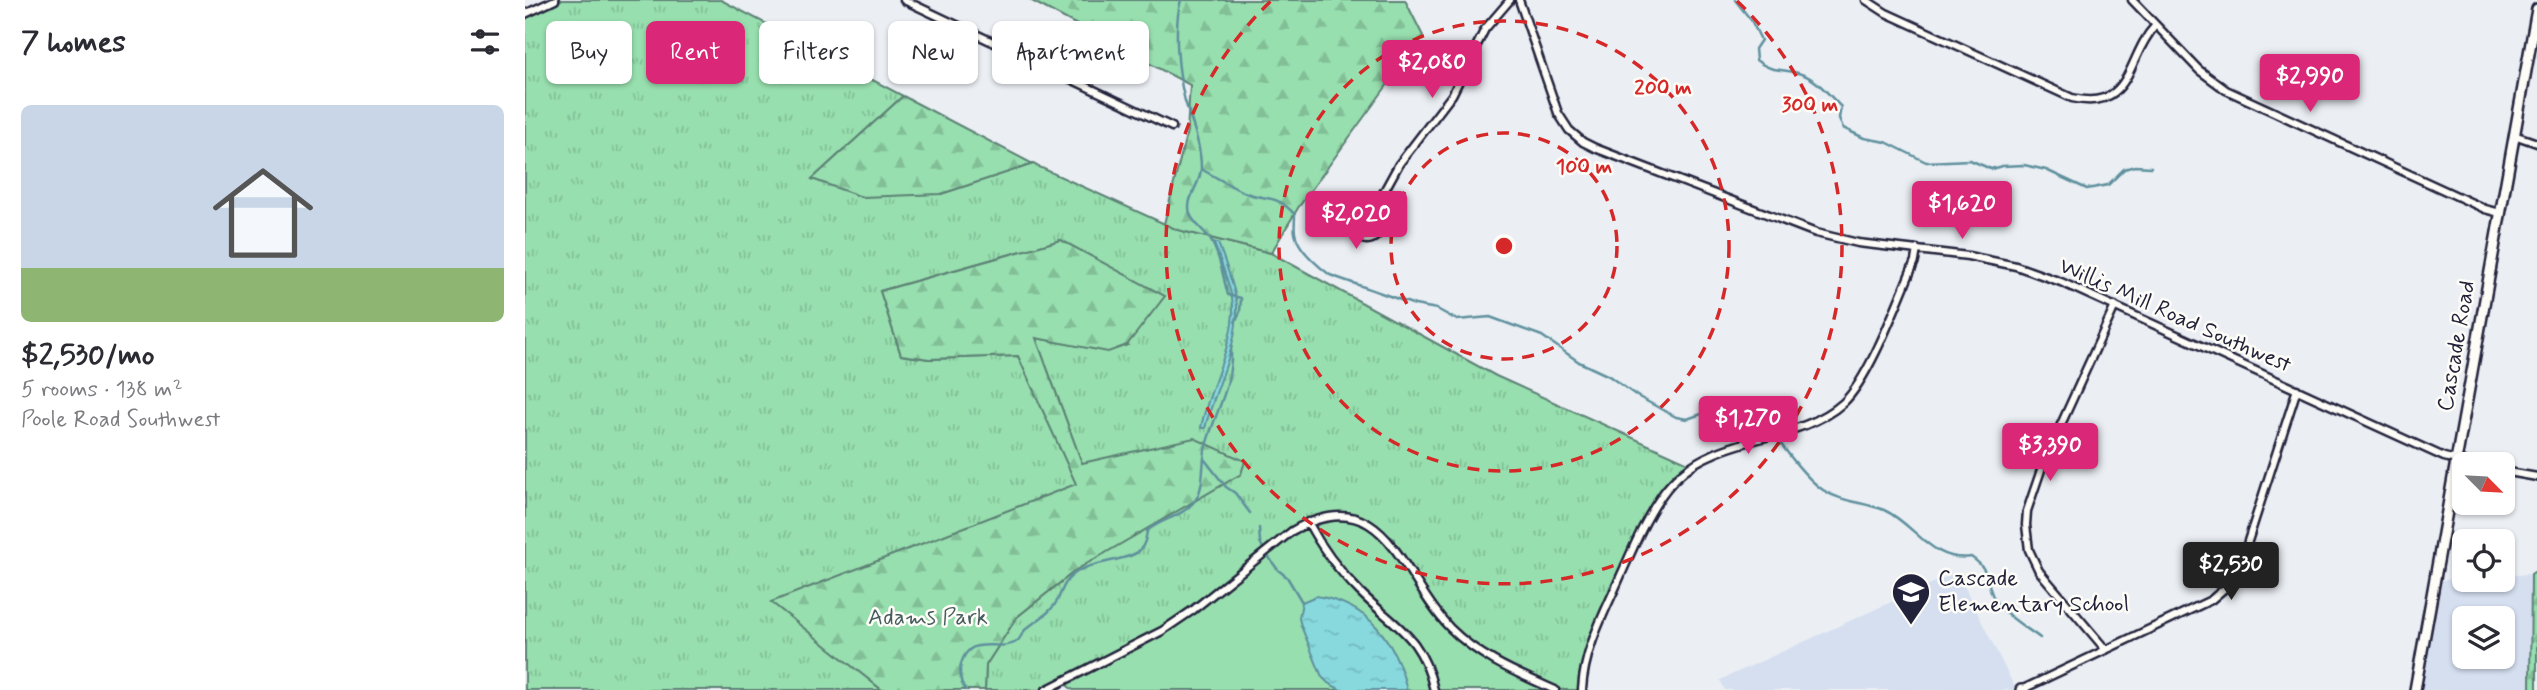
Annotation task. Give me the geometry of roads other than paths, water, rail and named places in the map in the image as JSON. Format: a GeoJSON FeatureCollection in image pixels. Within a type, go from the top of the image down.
{"type":"FeatureCollection","features":[{"type":"Feature","properties":{"kind":"main road","name":"Cascade Road"},"geometry":{"type":"LineString","coordinates":[[2457,452],[2537,9]]}},
{"type":"Feature","properties":{"kind":"main road","name":"Cascade Road"},"geometry":{"type":"LineString","coordinates":[[2415,690],[2452,482]]}},
{"type":"Feature","properties":{"kind":"street"},"geometry":{"type":"LineString","coordinates":[[525,14],[555,0]]}},
{"type":"Feature","properties":{"kind":"street"},"geometry":{"type":"LineString","coordinates":[[904,0],[1172,127]]}},
{"type":"Feature","properties":{"kind":"street"},"geometry":{"type":"LineString","coordinates":[[1371,215],[1399,164],[1452,95],[1485,29],[1510,0]]}},
{"type":"Feature","properties":{"kind":"street","name":"Willis Mill Road Southwest"},"geometry":{"type":"LineString","coordinates":[[1519,0],[1559,113],[1569,130],[1583,142],[1816,233],[1858,243],[1968,256],[2016,266],[2061,282],[2452,459]]}},
{"type":"Feature","properties":{"kind":"street"},"geometry":{"type":"LineString","coordinates":[[1866,0],[1898,19],[2084,101],[2108,97],[2118,90],[2129,77],[2148,34],[2155,26]]}},
{"type":"Feature","properties":{"kind":"street"},"geometry":{"type":"LineString","coordinates":[[2132,0],[2199,70],[2226,90],[2485,209],[2500,213]]}},
{"type":"Feature","properties":{"kind":"street"},"geometry":{"type":"LineString","coordinates":[[2514,135],[2537,143]]}},
{"type":"Feature","properties":{"kind":"street"},"geometry":{"type":"LineString","coordinates":[[1361,215],[1371,215],[1377,219],[1379,230],[1372,238],[1361,239],[1354,231],[1354,223],[1361,215]]}},
{"type":"Feature","properties":{"kind":"street"},"geometry":{"type":"LineString","coordinates":[[1582,690],[1583,672],[1593,638],[1643,527],[1663,494],[1683,473],[1709,456],[1812,422],[1829,414],[1845,401],[1865,373],[1915,261],[1917,249]]}},
{"type":"Feature","properties":{"kind":"street"},"geometry":{"type":"LineString","coordinates":[[2106,650],[2039,571],[2029,550],[2026,525],[2033,489],[2043,464],[2115,306]]}},
{"type":"Feature","properties":{"kind":"street"},"geometry":{"type":"LineString","coordinates":[[2023,690],[2211,600],[2232,582],[2240,566],[2297,389]]}},
{"type":"Feature","properties":{"kind":"street"},"geometry":{"type":"LineString","coordinates":[[2515,473],[2537,477]]}},
{"type":"Feature","properties":{"kind":"street"},"geometry":{"type":"LineString","coordinates":[[1046,690],[1162,631],[1193,610],[1292,531],[1308,522],[1342,517],[1359,520],[1375,528],[1395,547],[1435,611],[1465,642],[1508,669],[1555,690]]}},
{"type":"Feature","properties":{"kind":"street"},"geometry":{"type":"LineString","coordinates":[[1308,522],[1319,544],[1337,567],[1362,594],[1405,631],[1417,646],[1426,663],[1434,690]]}},
{"type":"Feature","properties":{"kind":"street"},"geometry":{"type":"LineString","coordinates":[[1065,680],[1071,690]]}},
{"type":"Feature","properties":{"kind":"water"},"geometry":{"type":"Polygon","coordinates":[[[1214,243],[1218,243],[1232,283],[1237,306],[1236,322],[1225,368],[1205,428],[1201,428],[1232,321],[1230,291],[1214,243]]]}},
{"type":"Feature","properties":{"kind":"water"},"geometry":{"type":"Polygon","coordinates":[[[1316,596],[1351,607],[1377,627],[1395,655],[1407,690],[1341,690],[1322,677],[1299,618],[1302,602],[1316,596]]]}},
{"type":"Feature","properties":{"kind":"waterway"},"geometry":{"type":"LineString","coordinates":[[1181,0],[1177,23],[1180,78],[1201,159],[1199,180],[1191,196],[1190,214],[1213,245],[1228,295],[1241,298],[1240,312],[1235,322]]}},
{"type":"Feature","properties":{"kind":"waterway"},"geometry":{"type":"LineString","coordinates":[[1735,0],[1751,20],[1761,40],[1755,49],[1756,60],[1772,69],[1805,75],[1817,83],[1841,107],[1839,118],[1843,128],[1864,138],[1886,142],[1926,162],[1970,160],[1991,169],[2024,165],[2046,170],[2087,189],[2108,185],[2124,169],[2135,166],[2151,167]]}},
{"type":"Feature","properties":{"kind":"waterway"},"geometry":{"type":"LineString","coordinates":[[1201,169],[1241,191],[1275,200],[1288,208],[1295,215],[1295,233],[1300,245],[1314,262],[1330,275],[1415,305],[1437,309],[1457,320],[1490,317],[1542,336],[1579,362],[1609,376],[1637,396],[1676,417],[1687,419],[1719,408],[1730,409],[1761,423],[1770,429],[1802,470],[1823,490],[1837,497],[1884,510],[1945,554],[1971,557],[1983,568],[1993,597],[2001,608],[2040,638]]}},
{"type":"Feature","properties":{"kind":"waterway"},"geometry":{"type":"LineString","coordinates":[[966,690],[961,681],[960,667],[965,654],[971,649],[1016,642],[1025,630],[1054,606],[1074,574],[1090,566],[1134,554],[1143,546],[1147,531],[1183,512],[1193,503],[1202,484],[1206,446],[1227,386],[1231,346]]}},
{"type":"Feature","properties":{"kind":"waterway"},"geometry":{"type":"LineString","coordinates":[[1205,460],[1250,513]]}},
{"type":"Feature","properties":{"kind":"waterway"},"geometry":{"type":"LineString","coordinates":[[1259,528],[1260,542],[1265,552],[1278,570],[1287,577],[1302,602]]}},
{"type":"Feature","properties":{"kind":"place","name":"Cascade Elementary School"},"geometry":{"type":"Point","coordinates":[1911,626]}},
{"type":"Feature","properties":{"kind":"park label","name":"Adams Park"},"geometry":{"type":"Point","coordinates":[928,618]}}]}
